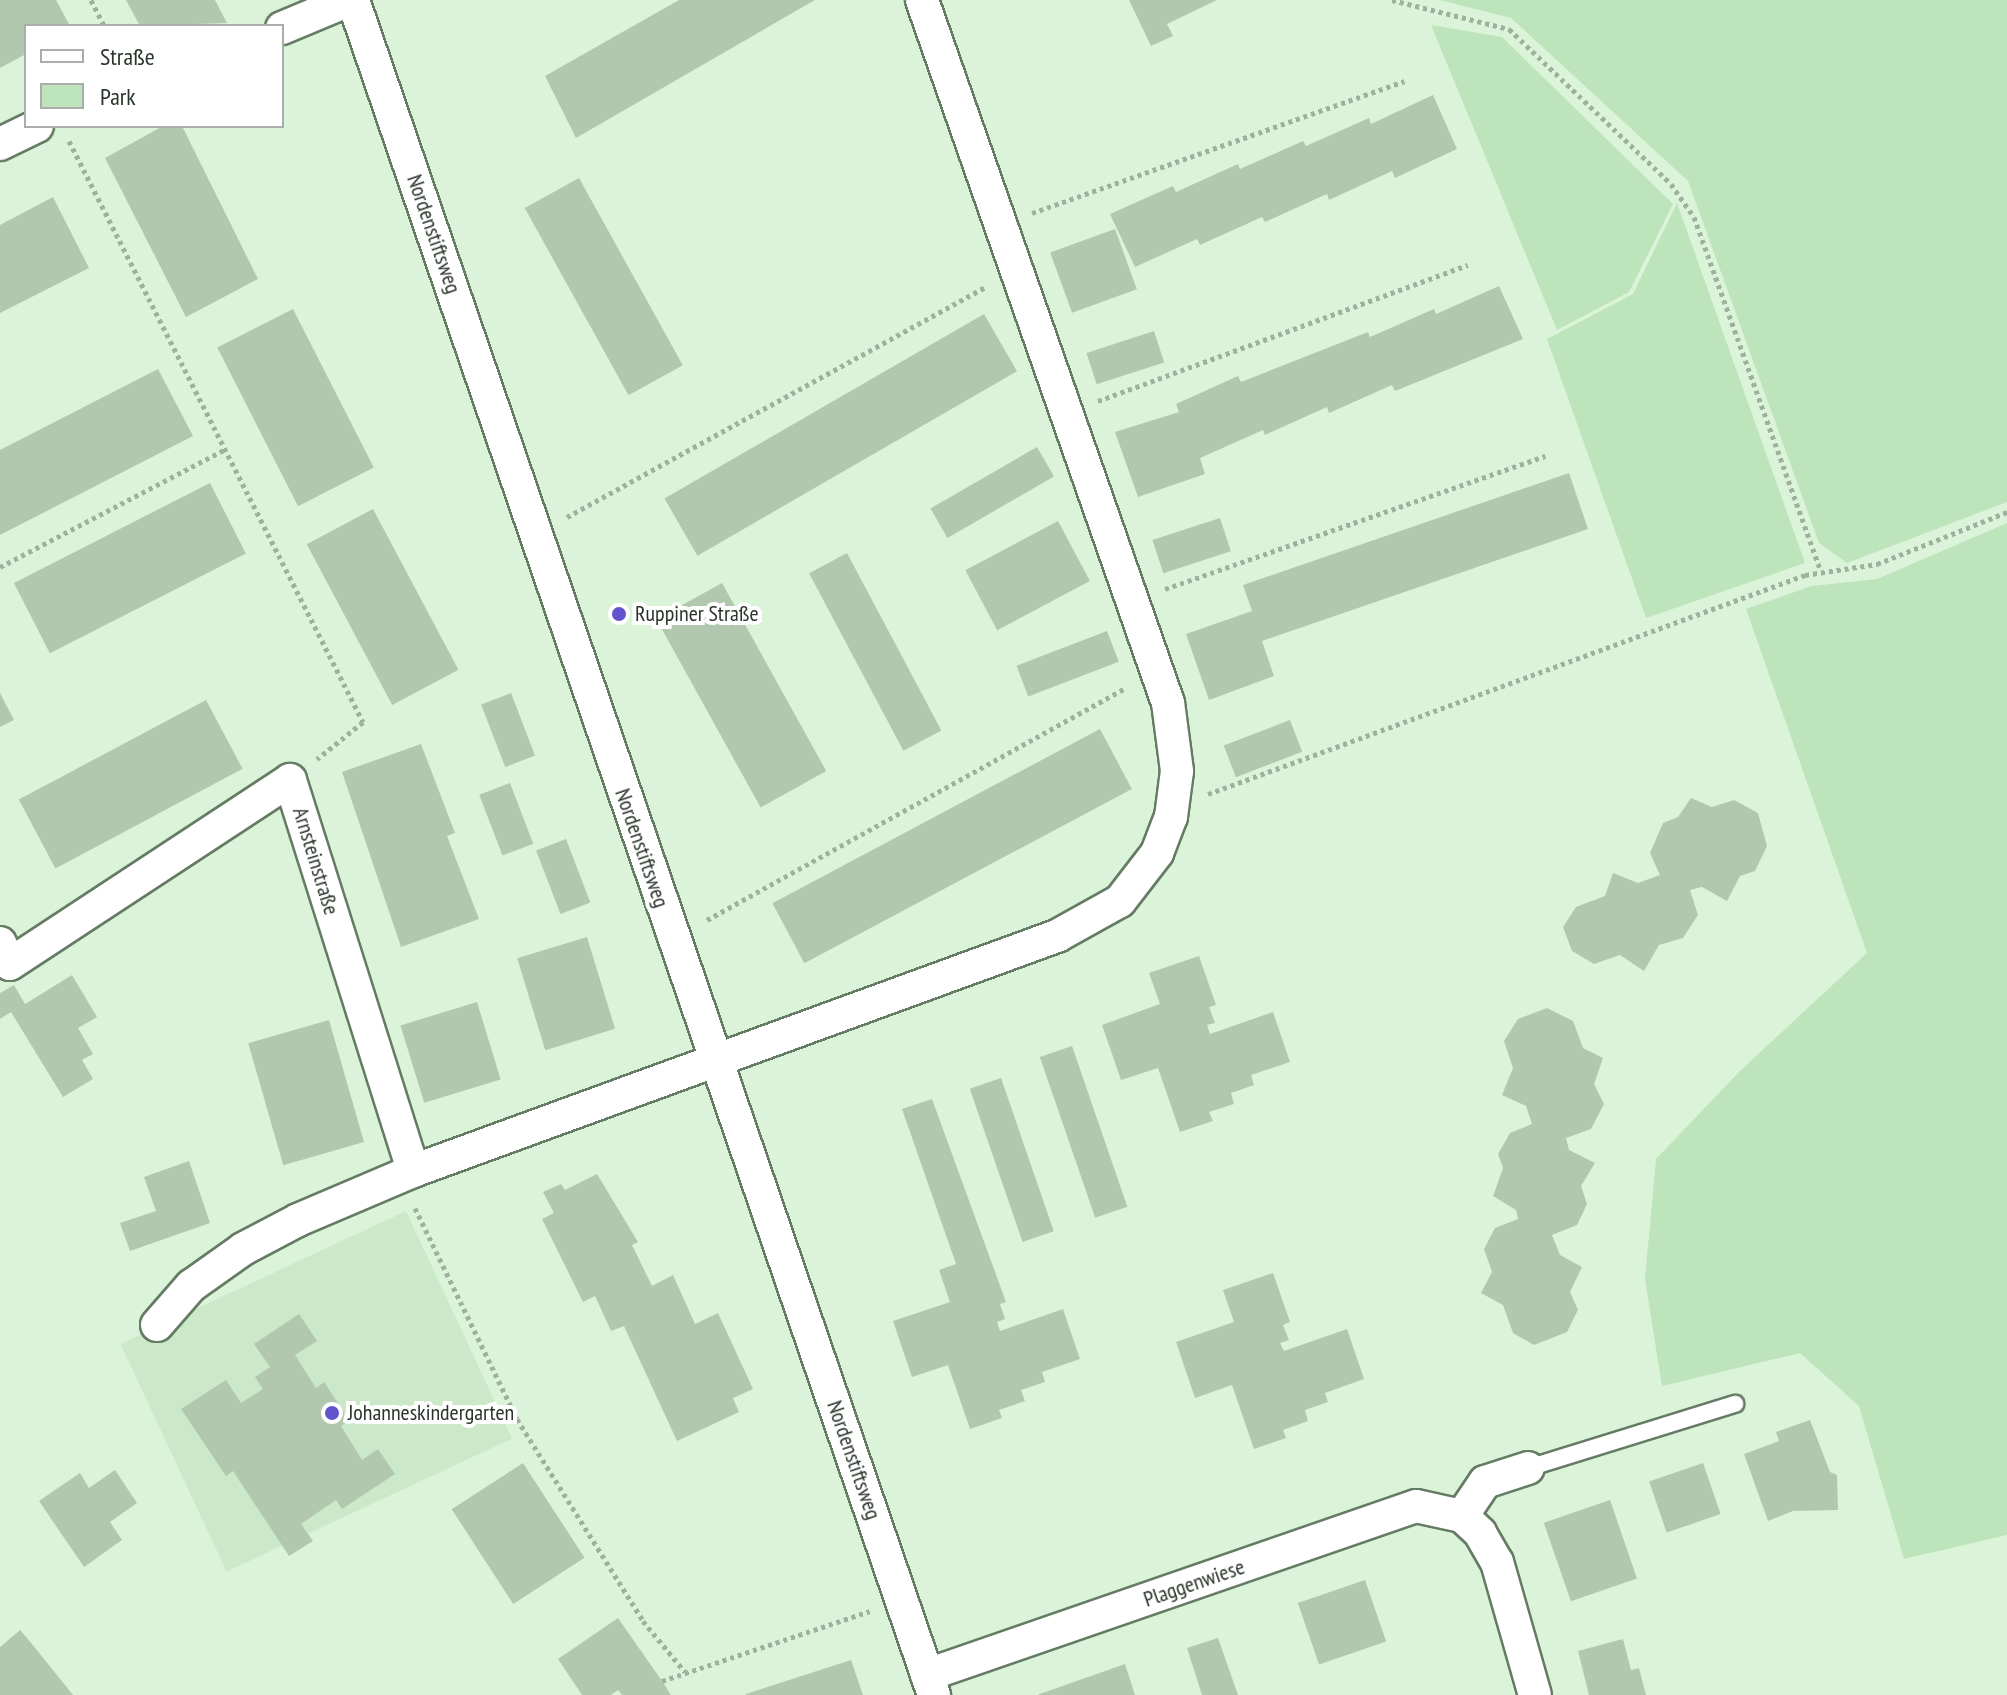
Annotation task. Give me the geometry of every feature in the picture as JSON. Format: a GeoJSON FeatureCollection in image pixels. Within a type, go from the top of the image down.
{"type":"FeatureCollection","features":[{"type":"Feature","properties":{"kind":"street"},"geometry":{"type":"LineString","coordinates":[[284,27],[351,0]]}},
{"type":"Feature","properties":{"kind":"street","name":"Nordenstiftsweg"},"geometry":{"type":"LineString","coordinates":[[351,0],[930,1685]]}},
{"type":"Feature","properties":{"kind":"street"},"geometry":{"type":"LineString","coordinates":[[157,1325],[191,1286],[243,1249],[407,1173],[718,1062],[1095,918],[1120,901],[1149,867],[1174,806],[1177,749],[1157,671],[922,0]]}},
{"type":"Feature","properties":{"kind":"street"},"geometry":{"type":"LineString","coordinates":[[0,144],[33,128]]}},
{"type":"Feature","properties":{"kind":"street","name":"Arnsteinstraße"},"geometry":{"type":"LineString","coordinates":[[5,954],[290,780],[407,1173]]}},
{"type":"Feature","properties":{"kind":"street"},"geometry":{"type":"LineString","coordinates":[[1528,1468],[1485,1482],[1462,1516],[1480,1533],[1497,1562],[1535,1695]]}},
{"type":"Feature","properties":{"kind":"street","name":"Plaggenwiese"},"geometry":{"type":"LineString","coordinates":[[930,1685],[1416,1506],[1462,1516]]}},
{"type":"Feature","properties":{"kind":"lane"},"geometry":{"type":"LineString","coordinates":[[1528,1468],[1735,1404]]}},
{"type":"Feature","properties":{"kind":"path"},"geometry":{"type":"LineString","coordinates":[[91,0],[103,24]]}},
{"type":"Feature","properties":{"kind":"path"},"geometry":{"type":"LineString","coordinates":[[1392,0],[1509,29],[1671,184],[1694,217],[1821,571]]}},
{"type":"Feature","properties":{"kind":"path"},"geometry":{"type":"LineString","coordinates":[[1001,224],[1404,81]]}},
{"type":"Feature","properties":{"kind":"path"},"geometry":{"type":"LineString","coordinates":[[63,128],[363,722],[290,780]]}},
{"type":"Feature","properties":{"kind":"path"},"geometry":{"type":"LineString","coordinates":[[1067,412],[1468,265]]}},
{"type":"Feature","properties":{"kind":"path"},"geometry":{"type":"LineString","coordinates":[[535,535],[1017,270]]}},
{"type":"Feature","properties":{"kind":"path"},"geometry":{"type":"LineString","coordinates":[[0,567],[226,449]]}},
{"type":"Feature","properties":{"kind":"path"},"geometry":{"type":"LineString","coordinates":[[1133,601],[1545,456]]}},
{"type":"Feature","properties":{"kind":"path"},"geometry":{"type":"LineString","coordinates":[[1174,806],[1821,571],[1877,564],[2007,512]]}},
{"type":"Feature","properties":{"kind":"path"},"geometry":{"type":"LineString","coordinates":[[674,938],[1157,671]]}},
{"type":"Feature","properties":{"kind":"path"},"geometry":{"type":"LineString","coordinates":[[407,1173],[517,1419],[643,1621],[685,1672]]}},
{"type":"Feature","properties":{"kind":"path"},"geometry":{"type":"LineString","coordinates":[[662,1681],[901,1600]]}},
{"type":"Feature","properties":{"kind":"shaded area","name":"Johanneskindergarten"},"geometry":{"type":"Polygon","coordinates":[[[406,1211],[512,1438],[227,1572],[121,1344],[406,1211]]]}},
{"type":"Feature","properties":{"kind":"green space"},"geometry":{"type":"Polygon","coordinates":[[[1440,0],[2007,0],[2007,502],[1847,563],[1819,543],[1688,181],[1511,18],[1440,0]]]}},
{"type":"Feature","properties":{"kind":"green space"},"geometry":{"type":"Polygon","coordinates":[[[1431,25],[1502,37],[1673,204],[1629,292],[1557,330],[1431,25]]]}},
{"type":"Feature","properties":{"kind":"green space"},"geometry":{"type":"Polygon","coordinates":[[[1677,203],[1805,563],[1646,618],[1547,339],[1633,294],[1677,203]]]}},
{"type":"Feature","properties":{"kind":"green space"},"geometry":{"type":"Polygon","coordinates":[[[2007,523],[2007,1535],[1904,1559],[1859,1406],[1800,1353],[1662,1386],[1645,1279],[1656,1159],[1740,1071],[1867,953],[1746,609],[1812,586],[1877,579],[2007,523]]]}},
{"type":"Feature","properties":{"kind":"building"},"geometry":{"type":"Polygon","coordinates":[[[0,0],[56,0],[69,24],[24,24],[24,55],[0,68],[0,0]]]}},
{"type":"Feature","properties":{"kind":"building"},"geometry":{"type":"Polygon","coordinates":[[[126,0],[215,0],[227,23],[198,24],[139,24],[126,0]]]}},
{"type":"Feature","properties":{"kind":"building"},"geometry":{"type":"Polygon","coordinates":[[[679,0],[815,0],[576,138],[545,76],[679,0]]]}},
{"type":"Feature","properties":{"kind":"building"},"geometry":{"type":"Polygon","coordinates":[[[1129,0],[1217,0],[1167,24],[1173,36],[1151,46],[1129,0]]]}},
{"type":"Feature","properties":{"kind":"building"},"geometry":{"type":"Polygon","coordinates":[[[1433,95],[1457,149],[1395,178],[1392,171],[1329,200],[1327,194],[1265,222],[1262,217],[1200,245],[1197,239],[1135,267],[1110,214],[1173,186],[1176,192],[1238,164],[1240,169],[1303,141],[1306,146],[1369,118],[1371,124],[1433,95]]]}},
{"type":"Feature","properties":{"kind":"building"},"geometry":{"type":"Polygon","coordinates":[[[159,128],[183,128],[258,279],[186,317],[105,158],[159,128]]]}},
{"type":"Feature","properties":{"kind":"building"},"geometry":{"type":"Polygon","coordinates":[[[579,178],[683,365],[629,395],[525,208],[579,178]]]}},
{"type":"Feature","properties":{"kind":"building"},"geometry":{"type":"Polygon","coordinates":[[[53,197],[89,268],[0,313],[0,225],[53,197]]]}},
{"type":"Feature","properties":{"kind":"building"},"geometry":{"type":"Polygon","coordinates":[[[1115,229],[1137,289],[1072,313],[1050,253],[1115,229]]]}},
{"type":"Feature","properties":{"kind":"building"},"geometry":{"type":"Polygon","coordinates":[[[1499,286],[1523,339],[1395,391],[1392,385],[1329,413],[1327,407],[1265,435],[1263,430],[1200,458],[1205,474],[1138,497],[1115,432],[1179,412],[1176,404],[1238,376],[1241,382],[1368,332],[1370,337],[1434,309],[1436,314],[1499,286]]]}},
{"type":"Feature","properties":{"kind":"building"},"geometry":{"type":"Polygon","coordinates":[[[293,309],[374,468],[298,506],[217,348],[293,309]]]}},
{"type":"Feature","properties":{"kind":"building"},"geometry":{"type":"Polygon","coordinates":[[[984,314],[1017,371],[697,556],[664,499],[984,314]]]}},
{"type":"Feature","properties":{"kind":"building"},"geometry":{"type":"Polygon","coordinates":[[[1154,331],[1164,362],[1097,384],[1086,353],[1154,331]]]}},
{"type":"Feature","properties":{"kind":"building"},"geometry":{"type":"Polygon","coordinates":[[[158,369],[193,436],[0,535],[0,450],[158,369]]]}},
{"type":"Feature","properties":{"kind":"building"},"geometry":{"type":"Polygon","coordinates":[[[1037,447],[1054,476],[947,538],[930,508],[1037,447]]]}},
{"type":"Feature","properties":{"kind":"building"},"geometry":{"type":"Polygon","coordinates":[[[1569,473],[1588,529],[1262,641],[1274,676],[1209,700],[1186,634],[1252,611],[1243,585],[1569,473]]]}},
{"type":"Feature","properties":{"kind":"building"},"geometry":{"type":"Polygon","coordinates":[[[210,483],[246,553],[50,653],[14,583],[210,483]]]}},
{"type":"Feature","properties":{"kind":"building"},"geometry":{"type":"Polygon","coordinates":[[[373,509],[458,670],[392,705],[307,544],[373,509]]]}},
{"type":"Feature","properties":{"kind":"building"},"geometry":{"type":"Polygon","coordinates":[[[1220,518],[1231,551],[1163,573],[1152,540],[1220,518]]]}},
{"type":"Feature","properties":{"kind":"building"},"geometry":{"type":"Polygon","coordinates":[[[1058,521],[1090,581],[997,630],[965,570],[1058,521]]]}},
{"type":"Feature","properties":{"kind":"building"},"geometry":{"type":"Polygon","coordinates":[[[847,553],[941,730],[903,751],[809,573],[847,553]]]}},
{"type":"Feature","properties":{"kind":"building"},"geometry":{"type":"Polygon","coordinates":[[[722,583],[826,771],[761,807],[656,619],[722,583]]]}},
{"type":"Feature","properties":{"kind":"building"},"geometry":{"type":"Polygon","coordinates":[[[1107,631],[1119,662],[1028,697],[1016,666],[1107,631]]]}},
{"type":"Feature","properties":{"kind":"building"},"geometry":{"type":"Polygon","coordinates":[[[0,693],[14,720],[0,727],[0,693]]]}},
{"type":"Feature","properties":{"kind":"building"},"geometry":{"type":"Polygon","coordinates":[[[511,693],[535,756],[505,767],[481,704],[511,693]]]}},
{"type":"Feature","properties":{"kind":"building"},"geometry":{"type":"Polygon","coordinates":[[[206,700],[243,769],[55,868],[19,800],[206,700]]]}},
{"type":"Feature","properties":{"kind":"building"},"geometry":{"type":"Polygon","coordinates":[[[1290,720],[1302,752],[1236,777],[1224,745],[1290,720]]]}},
{"type":"Feature","properties":{"kind":"building"},"geometry":{"type":"Polygon","coordinates":[[[1100,729],[1132,789],[804,963],[772,903],[1100,729]]]}},
{"type":"Feature","properties":{"kind":"building"},"geometry":{"type":"Polygon","coordinates":[[[421,744],[455,833],[447,836],[479,919],[401,947],[342,772],[421,744]]]}},
{"type":"Feature","properties":{"kind":"building"},"geometry":{"type":"Polygon","coordinates":[[[510,783],[533,844],[502,856],[479,795],[510,783]]]}},
{"type":"Feature","properties":{"kind":"building"},"geometry":{"type":"Polygon","coordinates":[[[1691,798],[1712,807],[1734,800],[1758,813],[1767,846],[1755,871],[1740,876],[1727,901],[1702,887],[1690,890],[1698,915],[1683,938],[1659,945],[1644,971],[1620,955],[1594,964],[1572,951],[1563,927],[1576,907],[1605,896],[1613,873],[1638,883],[1660,875],[1650,853],[1663,823],[1678,817],[1691,798]]]}},
{"type":"Feature","properties":{"kind":"building"},"geometry":{"type":"Polygon","coordinates":[[[566,839],[590,902],[560,914],[536,850],[566,839]]]}},
{"type":"Feature","properties":{"kind":"building"},"geometry":{"type":"Polygon","coordinates":[[[587,937],[615,1029],[545,1050],[517,958],[587,937]]]}},
{"type":"Feature","properties":{"kind":"building"},"geometry":{"type":"Polygon","coordinates":[[[1199,956],[1216,1005],[1209,1007],[1215,1023],[1207,1025],[1210,1034],[1273,1012],[1290,1062],[1251,1075],[1254,1085],[1231,1093],[1234,1104],[1209,1112],[1213,1121],[1180,1132],[1158,1068],[1121,1080],[1102,1025],[1160,1004],[1149,973],[1199,956]]]}},
{"type":"Feature","properties":{"kind":"building"},"geometry":{"type":"Polygon","coordinates":[[[72,975],[97,1017],[78,1028],[93,1054],[82,1060],[93,1079],[63,1097],[11,1012],[0,1019],[0,993],[14,985],[25,1004],[72,975]]]}},
{"type":"Feature","properties":{"kind":"building"},"geometry":{"type":"Polygon","coordinates":[[[477,1002],[501,1079],[424,1103],[400,1025],[477,1002]]]}},
{"type":"Feature","properties":{"kind":"building"},"geometry":{"type":"Polygon","coordinates":[[[1547,1008],[1573,1021],[1583,1048],[1603,1058],[1594,1084],[1604,1104],[1591,1129],[1566,1138],[1569,1150],[1595,1163],[1581,1186],[1587,1204],[1577,1225],[1552,1235],[1560,1255],[1582,1267],[1570,1292],[1578,1310],[1567,1332],[1534,1345],[1513,1333],[1503,1305],[1481,1293],[1492,1272],[1484,1249],[1495,1228],[1518,1219],[1516,1210],[1493,1196],[1503,1168],[1498,1154],[1510,1133],[1532,1124],[1526,1106],[1502,1095],[1513,1068],[1504,1041],[1518,1019],[1547,1008]]]}},
{"type":"Feature","properties":{"kind":"building"},"geometry":{"type":"Polygon","coordinates":[[[329,1020],[364,1142],[283,1165],[248,1043],[329,1020]]]}},
{"type":"Feature","properties":{"kind":"building"},"geometry":{"type":"Polygon","coordinates":[[[1072,1046],[1127,1207],[1095,1218],[1040,1057],[1072,1046]]]}},
{"type":"Feature","properties":{"kind":"building"},"geometry":{"type":"Polygon","coordinates":[[[1001,1078],[1054,1231],[1023,1242],[970,1089],[1001,1078]]]}},
{"type":"Feature","properties":{"kind":"building"},"geometry":{"type":"Polygon","coordinates":[[[932,1099],[1006,1302],[1000,1304],[1005,1319],[997,1322],[1000,1331],[1063,1309],[1080,1359],[1042,1372],[1045,1382],[1021,1390],[1025,1401],[999,1410],[1002,1418],[970,1429],[948,1365],[912,1377],[893,1321],[950,1302],[939,1270],[956,1264],[902,1109],[932,1099]]]}},
{"type":"Feature","properties":{"kind":"building"},"geometry":{"type":"Polygon","coordinates":[[[189,1161],[210,1223],[130,1251],[120,1223],[156,1211],[144,1177],[189,1161]]]}},
{"type":"Feature","properties":{"kind":"building"},"geometry":{"type":"Polygon","coordinates":[[[597,1174],[638,1242],[632,1245],[652,1286],[673,1275],[695,1324],[718,1313],[753,1389],[733,1398],[739,1412],[677,1441],[624,1326],[611,1331],[595,1296],[583,1302],[542,1219],[554,1213],[543,1192],[561,1184],[565,1190],[597,1174]]]}},
{"type":"Feature","properties":{"kind":"building"},"geometry":{"type":"Polygon","coordinates":[[[1273,1273],[1290,1322],[1283,1325],[1289,1340],[1280,1343],[1284,1351],[1347,1329],[1364,1379],[1325,1393],[1328,1402],[1305,1410],[1308,1421],[1283,1430],[1286,1438],[1254,1449],[1232,1385],[1195,1398],[1176,1342],[1234,1322],[1223,1290],[1273,1273]]]}},
{"type":"Feature","properties":{"kind":"building"},"geometry":{"type":"Polygon","coordinates":[[[299,1314],[317,1341],[295,1355],[316,1388],[324,1382],[349,1420],[341,1426],[362,1460],[378,1449],[395,1474],[342,1509],[336,1500],[301,1524],[313,1541],[289,1556],[233,1471],[226,1476],[181,1409],[226,1380],[241,1403],[263,1389],[255,1377],[270,1367],[254,1344],[299,1314]]]}},
{"type":"Feature","properties":{"kind":"building"},"geometry":{"type":"Polygon","coordinates":[[[1810,1420],[1830,1472],[1837,1475],[1838,1510],[1793,1511],[1768,1521],[1744,1454],[1779,1441],[1776,1432],[1810,1420]]]}},
{"type":"Feature","properties":{"kind":"building"},"geometry":{"type":"Polygon","coordinates":[[[523,1463],[585,1558],[513,1604],[452,1509],[523,1463]]]}},
{"type":"Feature","properties":{"kind":"building"},"geometry":{"type":"Polygon","coordinates":[[[1703,1463],[1721,1514],[1667,1533],[1649,1482],[1703,1463]]]}},
{"type":"Feature","properties":{"kind":"building"},"geometry":{"type":"Polygon","coordinates":[[[115,1470],[137,1503],[110,1522],[122,1540],[84,1567],[39,1501],[80,1473],[89,1488],[115,1470]]]}},
{"type":"Feature","properties":{"kind":"building"},"geometry":{"type":"Polygon","coordinates":[[[1610,1500],[1637,1578],[1571,1601],[1544,1523],[1610,1500]]]}},
{"type":"Feature","properties":{"kind":"building"},"geometry":{"type":"Polygon","coordinates":[[[1365,1580],[1386,1641],[1319,1665],[1298,1603],[1365,1580]]]}},
{"type":"Feature","properties":{"kind":"building"},"geometry":{"type":"Polygon","coordinates":[[[618,1618],[671,1695],[622,1695],[618,1690],[611,1695],[582,1695],[558,1659],[618,1618]]]}},
{"type":"Feature","properties":{"kind":"building"},"geometry":{"type":"Polygon","coordinates":[[[20,1630],[73,1695],[0,1695],[0,1647],[20,1630]]]}},
{"type":"Feature","properties":{"kind":"building"},"geometry":{"type":"Polygon","coordinates":[[[1218,1638],[1238,1695],[1202,1695],[1187,1648],[1218,1638]]]}},
{"type":"Feature","properties":{"kind":"building"},"geometry":{"type":"Polygon","coordinates":[[[1623,1639],[1631,1670],[1639,1668],[1646,1695],[1589,1695],[1578,1651],[1623,1639]]]}},
{"type":"Feature","properties":{"kind":"building"},"geometry":{"type":"Polygon","coordinates":[[[851,1660],[863,1695],[746,1695],[746,1694],[851,1660]]]}},
{"type":"Feature","properties":{"kind":"building"},"geometry":{"type":"Polygon","coordinates":[[[1125,1664],[1135,1695],[1037,1695],[1125,1664]]]}},
{"type":"Feature","properties":{"kind":"place","name":"Ruppiner Straße"},"geometry":{"type":"Point","coordinates":[619,614]}},
{"type":"Feature","properties":{"kind":"place","name":"Johanneskindergarten"},"geometry":{"type":"Point","coordinates":[332,1413]}}]}
